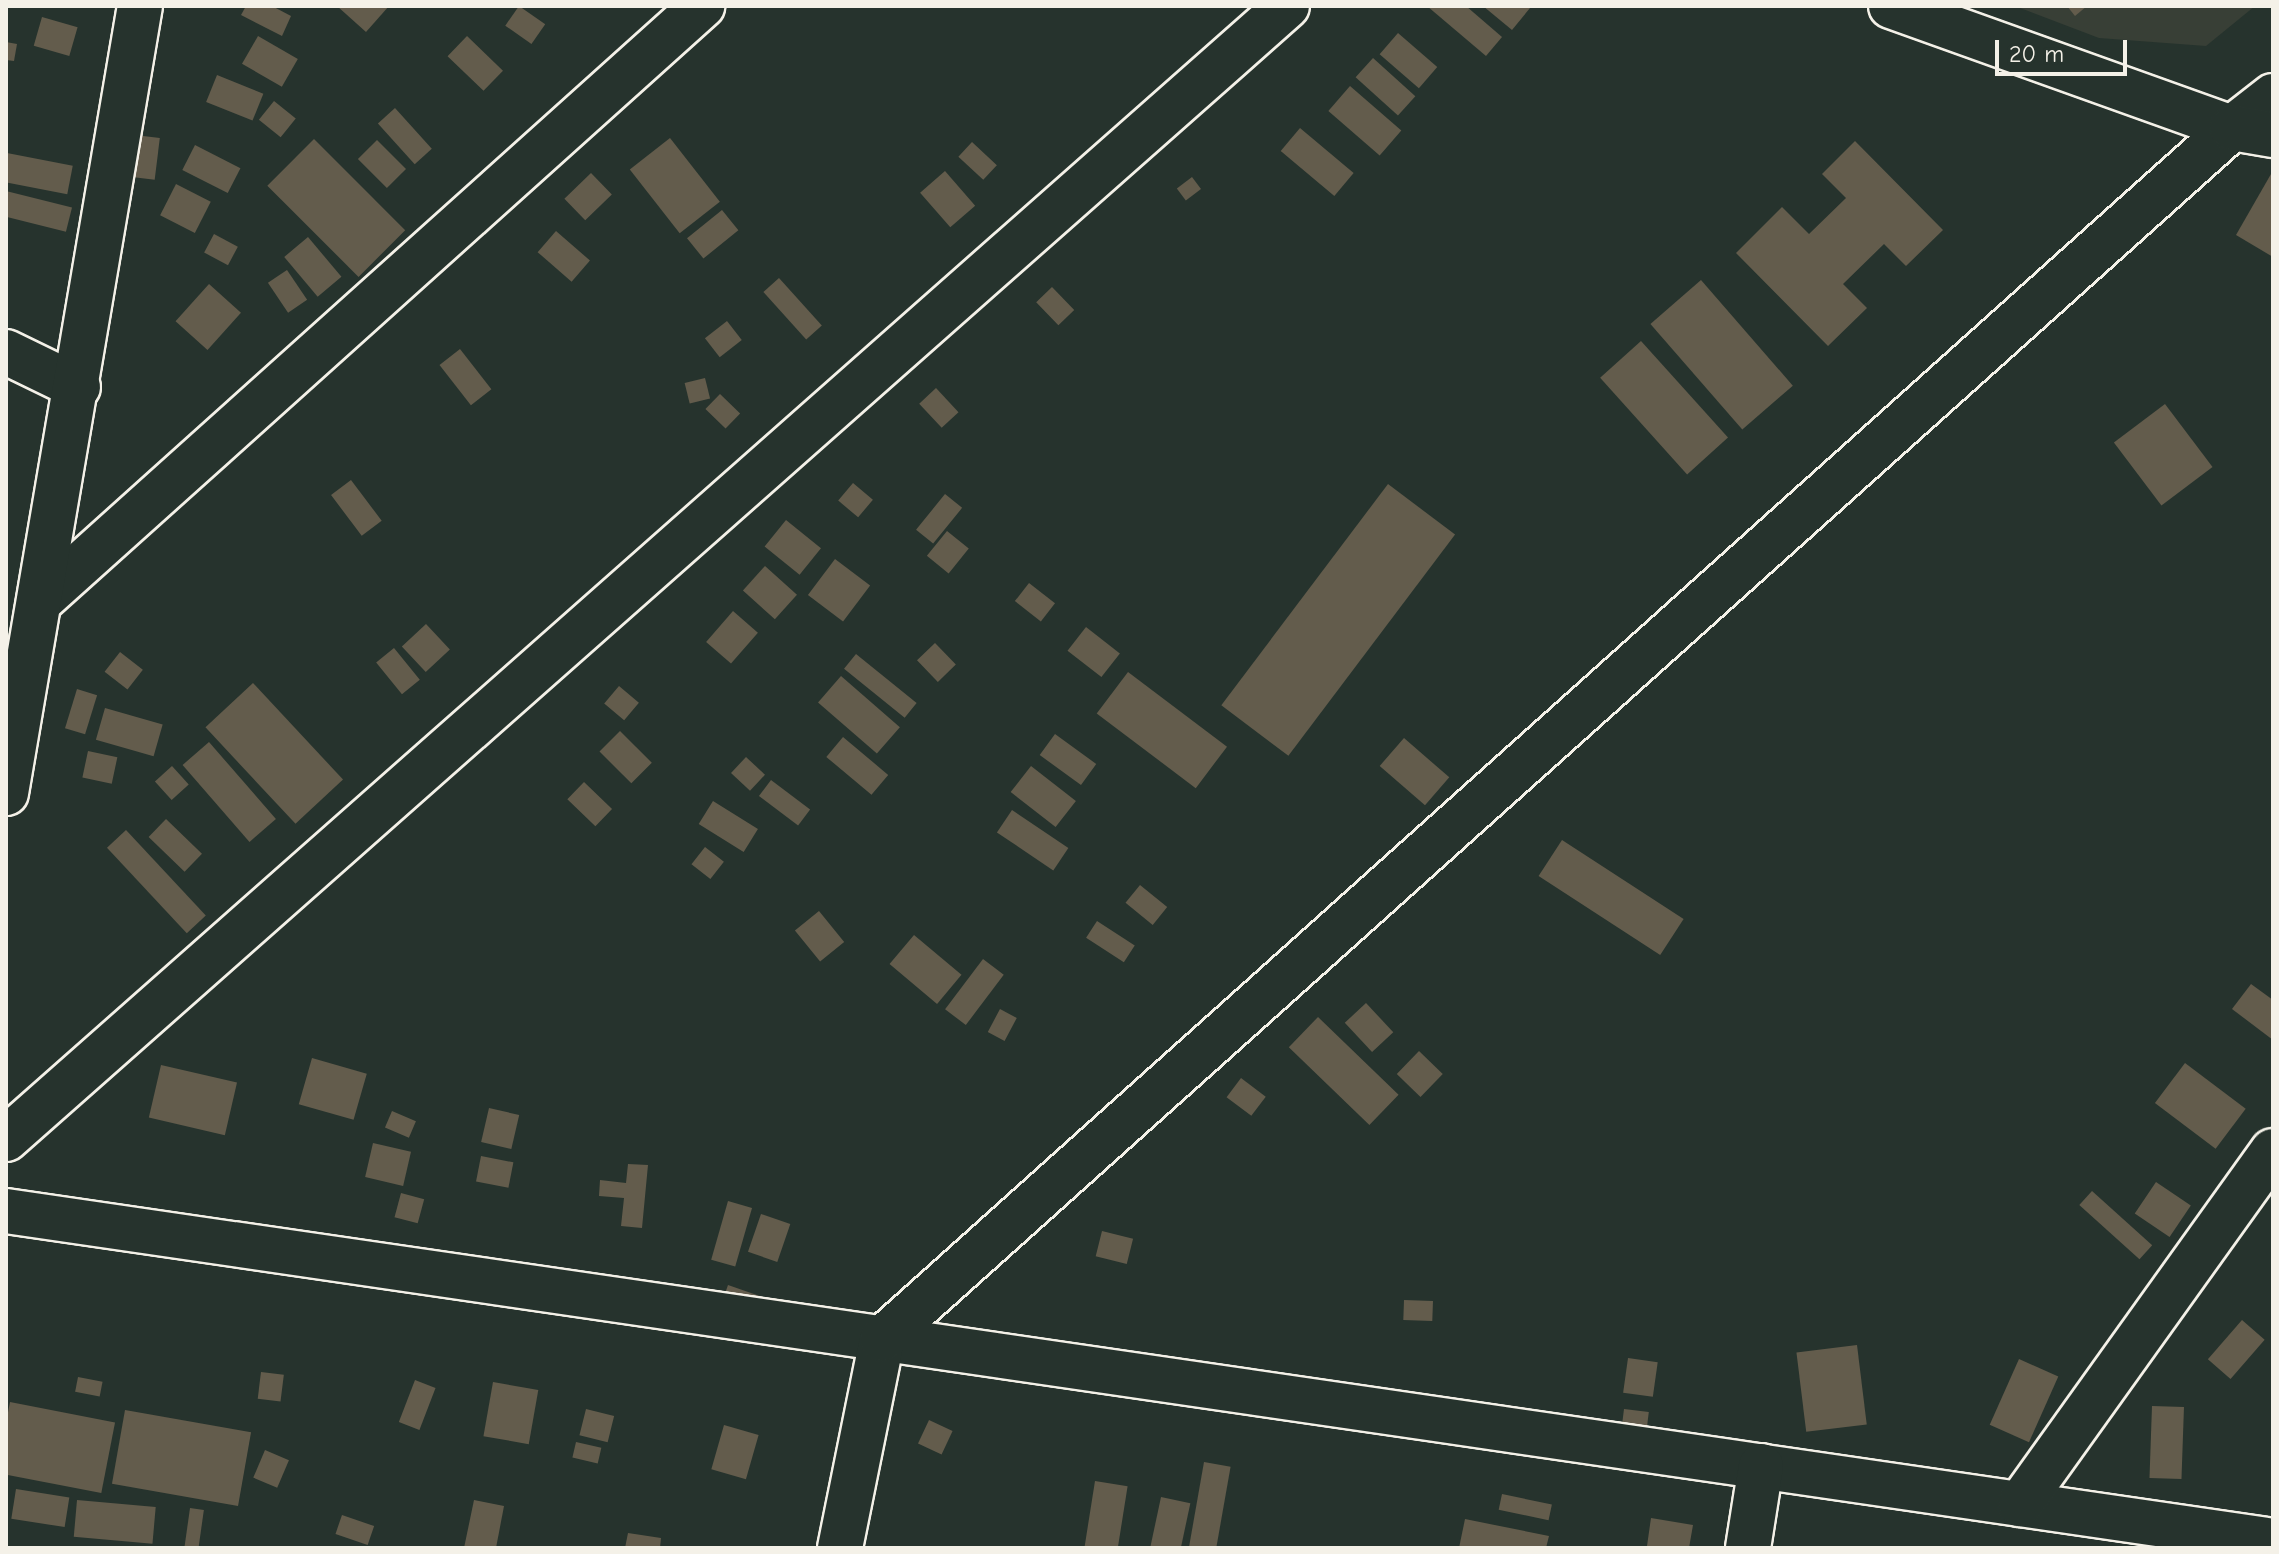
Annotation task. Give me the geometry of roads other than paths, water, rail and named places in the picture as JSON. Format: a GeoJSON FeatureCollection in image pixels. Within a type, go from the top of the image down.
{"type":"FeatureCollection","features":[{"type":"Feature","properties":{"kind":"street"},"geometry":{"type":"LineString","coordinates":[[6,793],[78,387],[140,6]]}},
{"type":"Feature","properties":{"kind":"street"},"geometry":{"type":"LineString","coordinates":[[39,602],[702,6]]}},
{"type":"Feature","properties":{"kind":"street"},"geometry":{"type":"LineString","coordinates":[[6,1139],[1287,6]]}},
{"type":"Feature","properties":{"kind":"street"},"geometry":{"type":"LineString","coordinates":[[1891,6],[2252,132]]}},
{"type":"Feature","properties":{"kind":"street"},"geometry":{"type":"LineString","coordinates":[[840,1548],[882,1339],[2252,132],[2273,96]]}},
{"type":"Feature","properties":{"kind":"street"},"geometry":{"type":"LineString","coordinates":[[6,352],[78,387]]}},
{"type":"Feature","properties":{"kind":"street"},"geometry":{"type":"LineString","coordinates":[[2020,1504],[2273,1151]]}},
{"type":"Feature","properties":{"kind":"street"},"geometry":{"type":"LineString","coordinates":[[6,1211],[2273,1541]]}},
{"type":"Feature","properties":{"kind":"street"},"geometry":{"type":"LineString","coordinates":[[1748,1548],[1761,1466]]}}]}
